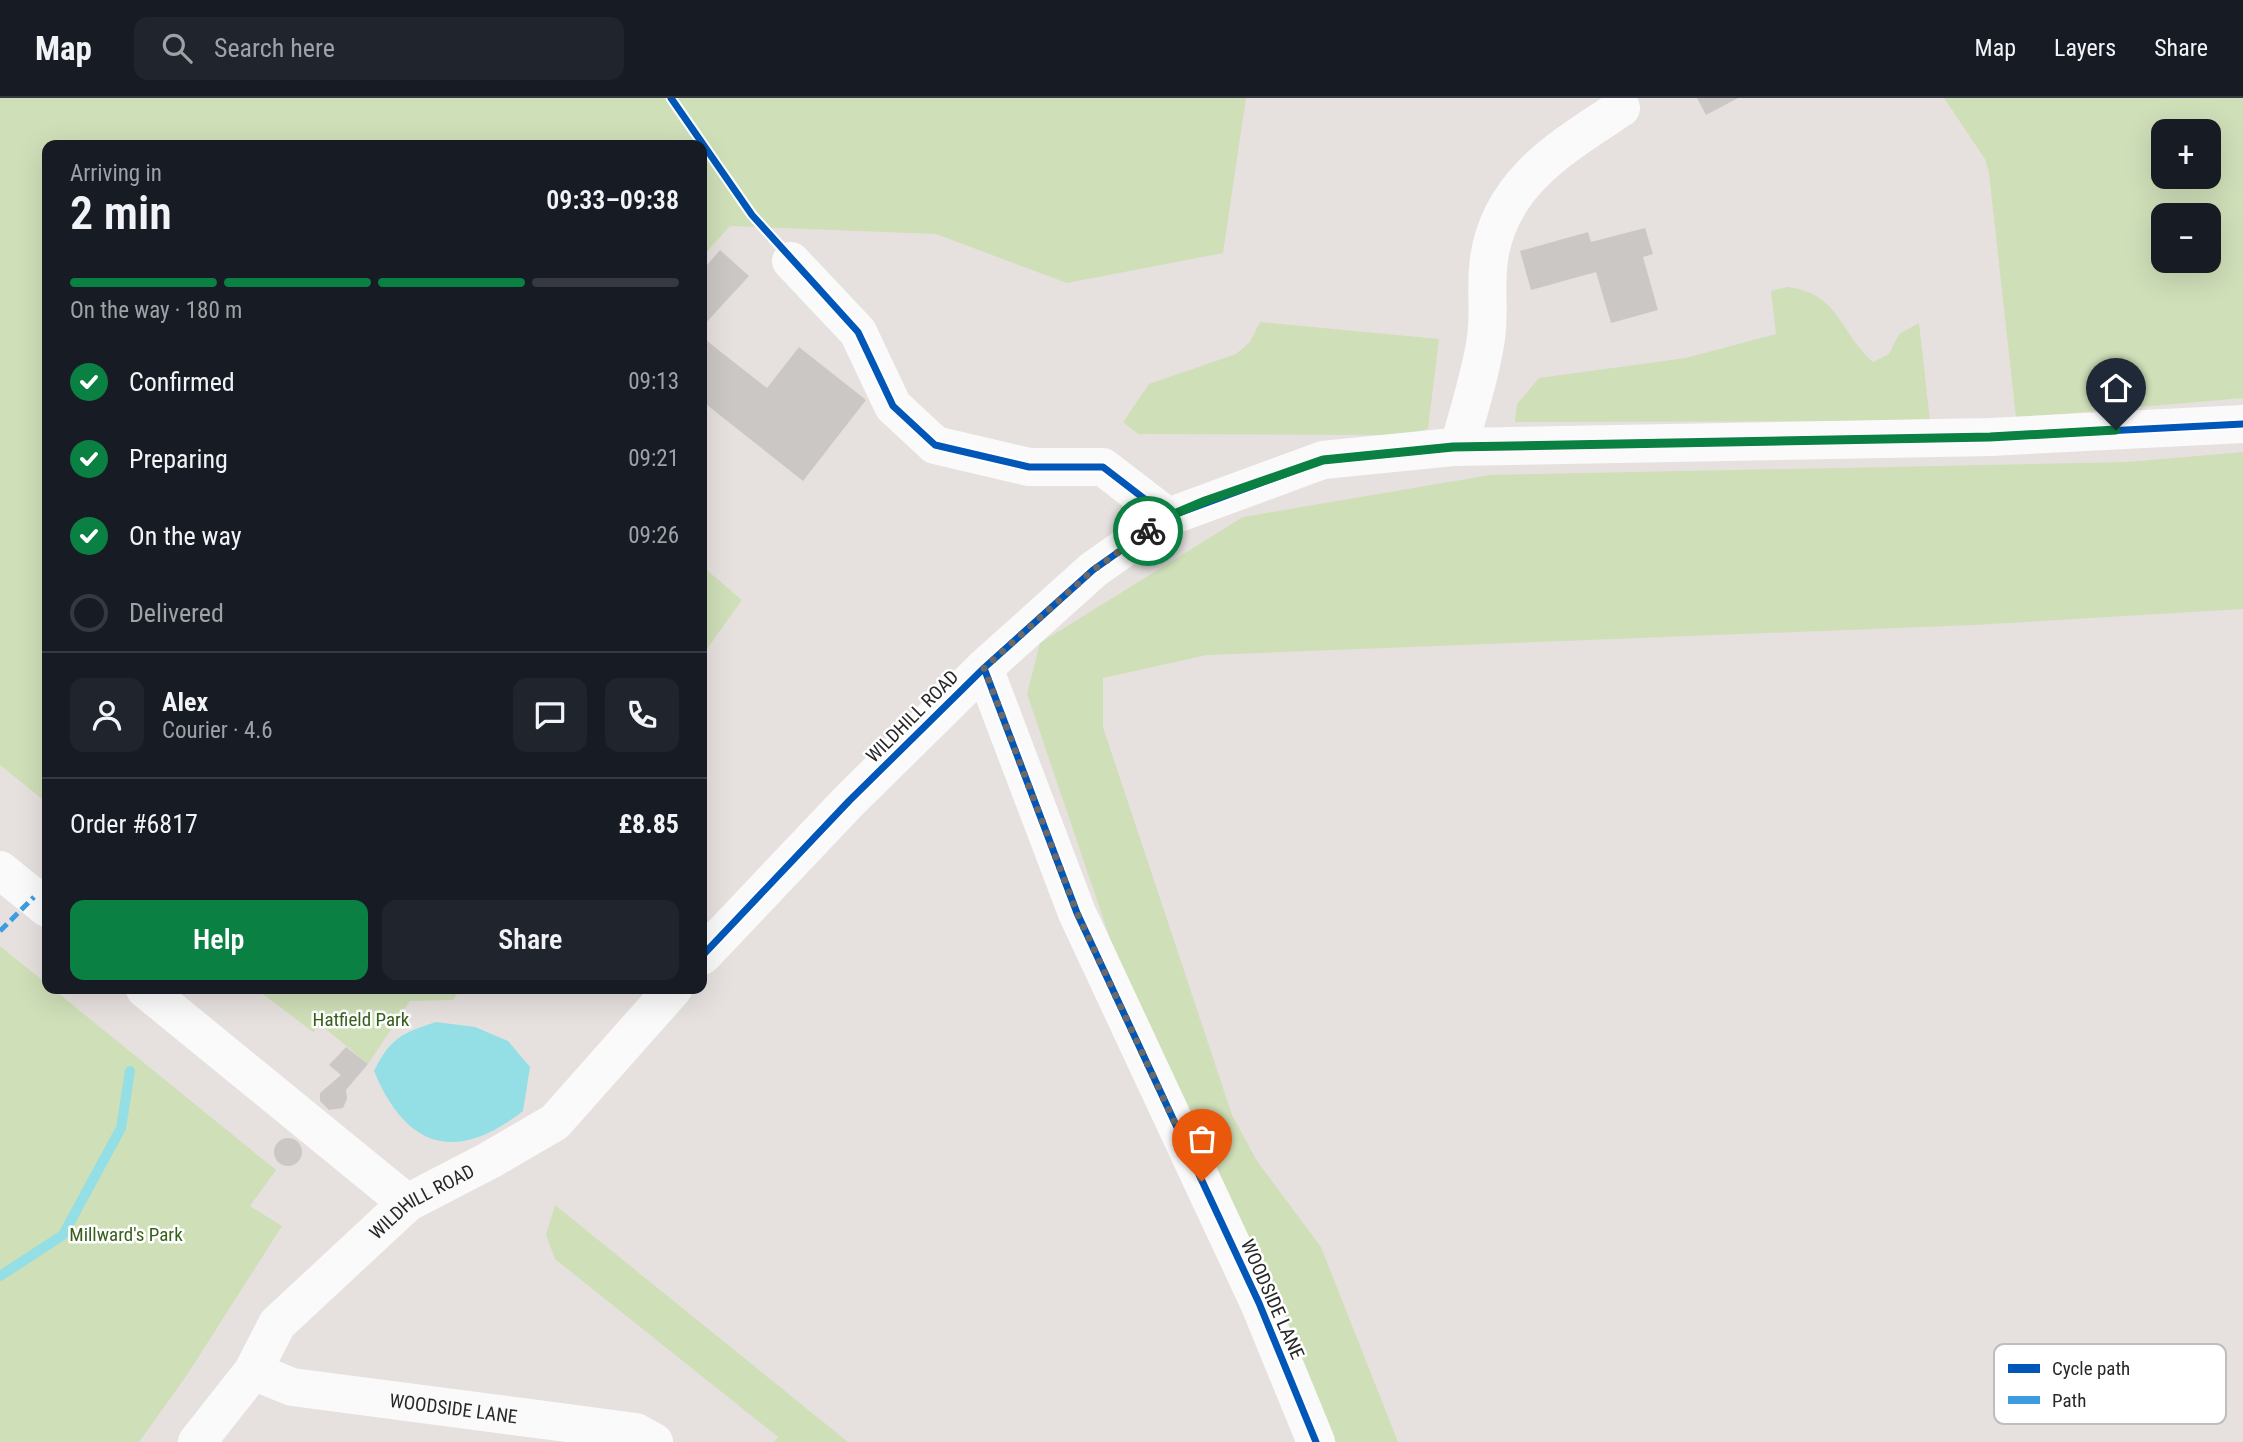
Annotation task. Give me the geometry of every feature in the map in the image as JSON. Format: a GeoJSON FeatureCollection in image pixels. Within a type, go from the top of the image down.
{"type":"FeatureCollection","features":[{"type":"Feature","properties":{"kind":"street"},"geometry":{"type":"LineString","coordinates":[[1459,447],[1486,342],[1490,300],[1489,260],[1497,225],[1511,198],[1537,166],[1621,108]]}},
{"type":"Feature","properties":{"kind":"street"},"geometry":{"type":"LineString","coordinates":[[791,261],[858,332],[893,406],[935,446],[1028,467],[1103,467],[1167,517]]}},
{"type":"Feature","properties":{"kind":"street","name":"WILDHILL ROAD"},"geometry":{"type":"LineString","coordinates":[[707,951],[849,801],[984,668],[1093,570],[1167,517],[1323,460],[1459,447],[1990,437],[2243,424]]}},
{"type":"Feature","properties":{"kind":"street","name":"WOODSIDE LANE"},"geometry":{"type":"LineString","coordinates":[[984,668],[1077,913],[1259,1303],[1316,1442]]}},
{"type":"Feature","properties":{"kind":"street"},"geometry":{"type":"LineString","coordinates":[[0,870],[42,904]]}},
{"type":"Feature","properties":{"kind":"street"},"geometry":{"type":"LineString","coordinates":[[151,994],[407,1203]]}},
{"type":"Feature","properties":{"kind":"street","name":"WILDHILL ROAD"},"geometry":{"type":"LineString","coordinates":[[197,1442],[253,1371],[277,1324],[407,1203],[491,1160],[555,1122],[669,994]]}},
{"type":"Feature","properties":{"kind":"street","name":"WOODSIDE LANE"},"geometry":{"type":"LineString","coordinates":[[253,1371],[292,1387],[636,1432],[654,1442]]}},
{"type":"Feature","properties":{"kind":"green space"},"geometry":{"type":"Polygon","coordinates":[[[0,98],[1246,98],[1223,253],[1067,283],[936,234],[730,226],[707,251],[707,140],[42,140],[42,799],[0,765],[0,98]]]}},
{"type":"Feature","properties":{"kind":"green space"},"geometry":{"type":"Polygon","coordinates":[[[1944,98],[2243,98],[2243,398],[2016,418],[1989,173],[1985,159],[1944,98]]]}},
{"type":"Feature","properties":{"kind":"green space"},"geometry":{"type":"Polygon","coordinates":[[[1787,287],[1804,291],[1828,305],[1873,362],[1889,354],[1899,334],[1919,323],[1930,421],[1515,422],[1517,404],[1539,378],[1686,358],[1776,334],[1771,291],[1787,287]]]}},
{"type":"Feature","properties":{"kind":"green space"},"geometry":{"type":"Polygon","coordinates":[[[1260,322],[1439,339],[1428,429],[1402,435],[1138,434],[1123,422],[1149,384],[1236,354],[1250,342],[1260,322]]]}},
{"type":"Feature","properties":{"kind":"green space"},"geometry":{"type":"Polygon","coordinates":[[[2243,452],[2243,609],[1974,625],[1207,655],[1103,678],[1103,727],[1232,1115],[1257,1161],[1321,1247],[1398,1442],[1336,1442],[1116,956],[1027,694],[1040,643],[1243,517],[1490,475],[2128,462],[2243,452]]]}},
{"type":"Feature","properties":{"kind":"green space"},"geometry":{"type":"Polygon","coordinates":[[[707,570],[742,600],[707,649],[707,570]]]}},
{"type":"Feature","properties":{"kind":"green space","name":"Millward's Park"},"geometry":{"type":"Polygon","coordinates":[[[0,946],[42,980],[42,994],[59,994],[276,1170],[250,1206],[282,1226],[187,1375],[139,1442],[0,1442],[0,946]]]}},
{"type":"Feature","properties":{"kind":"green space","name":"Hatfield Park"},"geometry":{"type":"Polygon","coordinates":[[[263,994],[457,994],[453,1000],[410,1001],[368,1064],[321,1025],[313,1032],[263,994]]]}},
{"type":"Feature","properties":{"kind":"green space"},"geometry":{"type":"Polygon","coordinates":[[[555,1205],[848,1442],[774,1442],[778,1437],[555,1259],[546,1235],[555,1205]]]}},
{"type":"Feature","properties":{"kind":"water"},"geometry":{"type":"Polygon","coordinates":[[[436,1022],[475,1027],[508,1041],[530,1067],[523,1111],[498,1128],[476,1138],[454,1142],[435,1140],[417,1131],[401,1117],[374,1071],[398,1038],[436,1022]]]}},
{"type":"Feature","properties":{"kind":"building"},"geometry":{"type":"Polygon","coordinates":[[[1697,98],[1738,98],[1706,115],[1697,98]]]}},
{"type":"Feature","properties":{"kind":"building"},"geometry":{"type":"Polygon","coordinates":[[[1645,228],[1653,254],[1643,257],[1658,310],[1611,323],[1596,272],[1531,290],[1520,251],[1588,232],[1591,242],[1645,228]]]}},
{"type":"Feature","properties":{"kind":"building"},"geometry":{"type":"Polygon","coordinates":[[[720,250],[749,276],[707,322],[707,265],[720,250]]]}},
{"type":"Feature","properties":{"kind":"building"},"geometry":{"type":"Polygon","coordinates":[[[707,341],[767,388],[799,347],[866,400],[803,481],[707,405],[707,341]]]}},
{"type":"Feature","properties":{"kind":"building"},"geometry":{"type":"Polygon","coordinates":[[[346,1047],[368,1064],[346,1090],[347,1099],[343,1108],[329,1110],[320,1101],[320,1093],[341,1075],[329,1065],[346,1047]]]}},
{"type":"Feature","properties":{"kind":"building"},"geometry":{"type":"Polygon","coordinates":[[[288,1138],[298,1142],[302,1152],[298,1162],[288,1166],[278,1162],[274,1152],[278,1142],[288,1138]]]}},
{"type":"Feature","properties":{"kind":"waterway"},"geometry":{"type":"LineString","coordinates":[[0,1276],[63,1235],[121,1128],[130,1071]]}},
{"type":"Feature","properties":{"kind":"marked path"},"geometry":{"type":"LineString","coordinates":[[0,931],[34,897]]}},
{"type":"Feature","properties":{"kind":"cycle path"},"geometry":{"type":"LineString","coordinates":[[671,98],[700,140]]}},
{"type":"Feature","properties":{"kind":"cycle path"},"geometry":{"type":"LineString","coordinates":[[707,150],[752,215],[858,332],[893,406],[935,445],[1029,467],[1103,467],[1168,517]]}},
{"type":"Feature","properties":{"kind":"cycle path"},"geometry":{"type":"LineString","coordinates":[[707,951],[849,801],[984,668],[1093,570],[1168,517],[1323,460],[1453,447],[1990,437],[2243,424]]}},
{"type":"Feature","properties":{"kind":"cycle path"},"geometry":{"type":"LineString","coordinates":[[984,668],[1077,913],[1259,1303],[1316,1442]]}},
{"type":"Feature","properties":{"kind":"way so far"},"geometry":{"type":"LineString","coordinates":[[1148,531],[1093,570],[984,668],[1077,913],[1202,1181]]}},
{"type":"Feature","properties":{"kind":"route"},"geometry":{"type":"LineString","coordinates":[[1148,531],[1167,517],[1205,501],[1323,460],[1453,447],[1990,437],[2116,430]]}}]}
